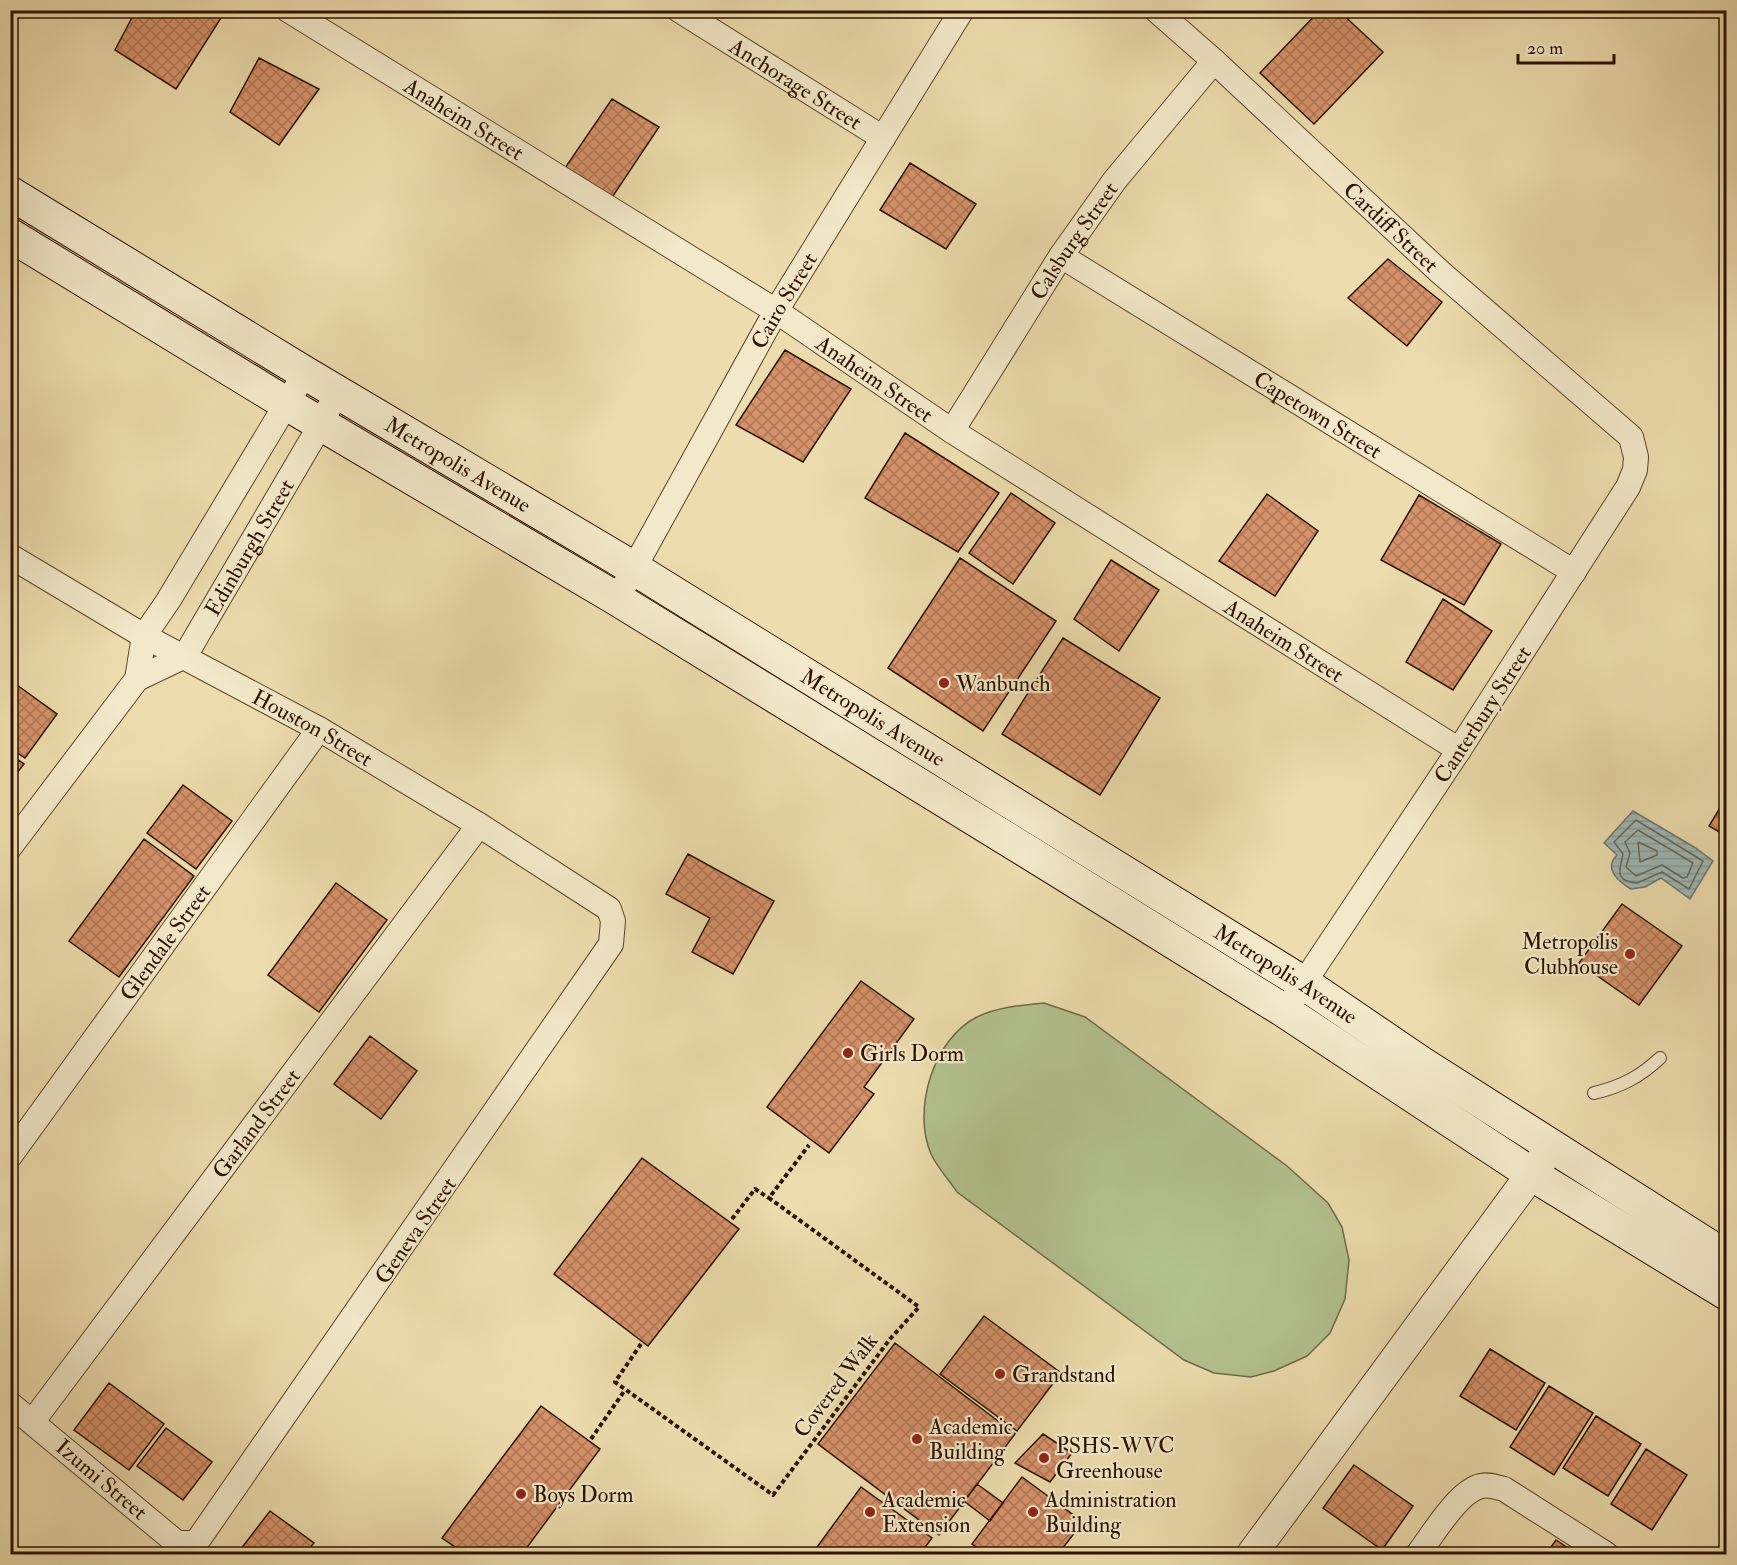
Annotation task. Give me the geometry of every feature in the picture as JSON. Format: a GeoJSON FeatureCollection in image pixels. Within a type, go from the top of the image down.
{"type":"FeatureCollection","features":[{"type":"Feature","properties":{"kind":"main road","name":"Metropolis Avenue"},"geometry":{"type":"LineString","coordinates":[[10,193],[337,392],[635,569],[1305,984],[1421,1063],[1726,1257]]}},
{"type":"Feature","properties":{"kind":"main road","name":"Metropolis Avenue"},"geometry":{"type":"LineString","coordinates":[[10,236],[287,404],[617,599],[1283,1010],[1533,1175],[1726,1293]]}},
{"type":"Feature","properties":{"kind":"street","name":"Anaheim Street"},"geometry":{"type":"LineString","coordinates":[[288,10],[776,311],[952,431],[1459,750]]}},
{"type":"Feature","properties":{"kind":"street","name":"Anchorage Street"},"geometry":{"type":"LineString","coordinates":[[679,10],[883,138]]}},
{"type":"Feature","properties":{"kind":"street","name":"Cairo Street"},"geometry":{"type":"LineString","coordinates":[[617,599],[776,311],[962,10]]}},
{"type":"Feature","properties":{"kind":"street","name":"Cardiff Street"},"geometry":{"type":"LineString","coordinates":[[1156,10],[1214,61],[1440,272],[1631,436]]}},
{"type":"Feature","properties":{"kind":"street","name":"Calsburg Street"},"geometry":{"type":"LineString","coordinates":[[952,431],[1061,256],[1115,180],[1214,61]]}},
{"type":"Feature","properties":{"kind":"street","name":"Capetown Street"},"geometry":{"type":"LineString","coordinates":[[1061,256],[1574,572]]}},
{"type":"Feature","properties":{"kind":"street","name":"Edinburgh Street"},"geometry":{"type":"LineString","coordinates":[[137,679],[144,636],[168,601],[306,373]]}},
{"type":"Feature","properties":{"kind":"street","name":"Edinburgh Street"},"geometry":{"type":"LineString","coordinates":[[10,847],[137,679],[185,656],[321,424],[337,392]]}},
{"type":"Feature","properties":{"kind":"street","name":"Canterbury Street"},"geometry":{"type":"LineString","coordinates":[[1283,1010],[1305,984],[1628,487],[1635,470],[1631,436]]}},
{"type":"Feature","properties":{"kind":"street","name":"Houston Street"},"geometry":{"type":"LineString","coordinates":[[10,556],[144,636],[319,729],[479,825],[609,909]]}},
{"type":"Feature","properties":{"kind":"street","name":"Glendale Street"},"geometry":{"type":"LineString","coordinates":[[10,1156],[319,729]]}},
{"type":"Feature","properties":{"kind":"street","name":"Garland Street"},"geometry":{"type":"LineString","coordinates":[[33,1421],[479,825]]}},
{"type":"Feature","properties":{"kind":"street","name":"Geneva Street"},"geometry":{"type":"LineString","coordinates":[[196,1543],[611,944],[613,921],[609,909]]}},
{"type":"Feature","properties":{"kind":"street"},"geometry":{"type":"LineString","coordinates":[[1252,1554],[1533,1175],[1552,1146]]}},
{"type":"Feature","properties":{"kind":"street","name":"Izumi Street"},"geometry":{"type":"LineString","coordinates":[[10,1404],[177,1543],[196,1543]]}},
{"type":"Feature","properties":{"kind":"street"},"geometry":{"type":"LineString","coordinates":[[1418,1554],[1461,1497],[1478,1486],[1490,1485],[1504,1489],[1606,1554]]}},
{"type":"Feature","properties":{"kind":"lane"},"geometry":{"type":"LineString","coordinates":[[1593,1093],[1629,1082],[1660,1058]]}},
{"type":"Feature","properties":{"kind":"path"},"geometry":{"type":"LineString","coordinates":[[732,1219],[755,1189],[769,1198],[809,1145]]}},
{"type":"Feature","properties":{"kind":"path","name":"Covered Walk"},"geometry":{"type":"LineString","coordinates":[[625,1390],[773,1495],[890,1339],[919,1307],[769,1198]]}},
{"type":"Feature","properties":{"kind":"path"},"geometry":{"type":"LineString","coordinates":[[591,1439],[625,1390],[615,1382],[641,1344]]}},
{"type":"Feature","properties":{"kind":"green space"},"geometry":{"type":"Polygon","coordinates":[[[1044,1003],[1085,1017],[1287,1166],[1328,1203],[1342,1227],[1349,1260],[1345,1299],[1330,1333],[1307,1356],[1274,1371],[1251,1377],[1214,1373],[1184,1360],[957,1192],[931,1154],[926,1136],[924,1117],[926,1097],[930,1077],[938,1058],[962,1027],[977,1017],[1001,1009],[1044,1003]]]}},
{"type":"Feature","properties":{"kind":"water"},"geometry":{"type":"Polygon","coordinates":[[[1633,811],[1694,847],[1713,861],[1690,899],[1661,878],[1645,887],[1631,889],[1614,875],[1612,865],[1617,855],[1604,843],[1633,811]]]}},
{"type":"Feature","properties":{"kind":"building"},"geometry":{"type":"Polygon","coordinates":[[[136,10],[226,10],[176,89],[115,50],[136,10]]]}},
{"type":"Feature","properties":{"kind":"building"},"geometry":{"type":"Polygon","coordinates":[[[1320,10],[1338,10],[1383,52],[1314,124],[1260,73],[1320,10]]]}},
{"type":"Feature","properties":{"kind":"building"},"geometry":{"type":"Polygon","coordinates":[[[259,58],[319,89],[279,145],[230,112],[259,58]]]}},
{"type":"Feature","properties":{"kind":"building"},"geometry":{"type":"Polygon","coordinates":[[[612,99],[659,127],[611,199],[565,168],[612,99]]]}},
{"type":"Feature","properties":{"kind":"building"},"geometry":{"type":"Polygon","coordinates":[[[910,163],[976,204],[946,249],[880,210],[910,163]]]}},
{"type":"Feature","properties":{"kind":"building"},"geometry":{"type":"Polygon","coordinates":[[[1388,259],[1442,302],[1407,346],[1348,298],[1388,259]]]}},
{"type":"Feature","properties":{"kind":"building"},"geometry":{"type":"Polygon","coordinates":[[[785,350],[851,389],[803,462],[736,425],[785,350]]]}},
{"type":"Feature","properties":{"kind":"building"},"geometry":{"type":"Polygon","coordinates":[[[905,433],[999,493],[958,552],[865,498],[905,433]]]}},
{"type":"Feature","properties":{"kind":"building"},"geometry":{"type":"Polygon","coordinates":[[[1011,493],[1055,523],[1013,584],[969,553],[1011,493]]]}},
{"type":"Feature","properties":{"kind":"building"},"geometry":{"type":"Polygon","coordinates":[[[1267,494],[1318,531],[1275,596],[1219,561],[1267,494]]]}},
{"type":"Feature","properties":{"kind":"building"},"geometry":{"type":"Polygon","coordinates":[[[1419,495],[1501,544],[1464,605],[1381,560],[1419,495]]]}},
{"type":"Feature","properties":{"kind":"building"},"geometry":{"type":"Polygon","coordinates":[[[960,558],[1056,621],[983,731],[888,668],[960,558]]]}},
{"type":"Feature","properties":{"kind":"building"},"geometry":{"type":"Polygon","coordinates":[[[1111,560],[1159,590],[1119,651],[1074,619],[1111,560]]]}},
{"type":"Feature","properties":{"kind":"building"},"geometry":{"type":"Polygon","coordinates":[[[1443,599],[1492,631],[1453,690],[1406,662],[1443,599]]]}},
{"type":"Feature","properties":{"kind":"building"},"geometry":{"type":"Polygon","coordinates":[[[1063,638],[1160,698],[1100,795],[1002,734],[1063,638]]]}},
{"type":"Feature","properties":{"kind":"building"},"geometry":{"type":"Polygon","coordinates":[[[10,680],[57,714],[25,758],[10,748],[10,680]]]}},
{"type":"Feature","properties":{"kind":"building"},"geometry":{"type":"Polygon","coordinates":[[[10,754],[24,764],[10,782],[10,754]]]}},
{"type":"Feature","properties":{"kind":"building"},"geometry":{"type":"Polygon","coordinates":[[[183,785],[232,821],[196,869],[147,833],[183,785]]]}},
{"type":"Feature","properties":{"kind":"building"},"geometry":{"type":"Polygon","coordinates":[[[1726,798],[1726,836],[1709,826],[1726,798]]]}},
{"type":"Feature","properties":{"kind":"building"},"geometry":{"type":"Polygon","coordinates":[[[144,839],[194,876],[119,977],[69,941],[144,839]]]}},
{"type":"Feature","properties":{"kind":"building"},"geometry":{"type":"Polygon","coordinates":[[[688,854],[774,901],[733,974],[692,952],[710,918],[666,894],[688,854]]]}},
{"type":"Feature","properties":{"kind":"building"},"geometry":{"type":"Polygon","coordinates":[[[336,883],[387,920],[319,1012],[268,975],[336,883]]]}},
{"type":"Feature","properties":{"kind":"building","name":"Metropolis Clubhouse"},"geometry":{"type":"Polygon","coordinates":[[[1622,904],[1682,946],[1639,1005],[1579,963],[1622,904]]]}},
{"type":"Feature","properties":{"kind":"building","name":"Girls Dorm"},"geometry":{"type":"Polygon","coordinates":[[[861,981],[914,1019],[864,1087],[874,1094],[829,1153],[767,1107],[861,981]]]}},
{"type":"Feature","properties":{"kind":"building"},"geometry":{"type":"Polygon","coordinates":[[[370,1036],[417,1071],[381,1119],[334,1084],[370,1036]]]}},
{"type":"Feature","properties":{"kind":"building"},"geometry":{"type":"Polygon","coordinates":[[[642,1158],[739,1229],[648,1346],[554,1274],[642,1158]]]}},
{"type":"Feature","properties":{"kind":"building","name":"Grandstand"},"geometry":{"type":"Polygon","coordinates":[[[984,1316],[1061,1373],[1017,1431],[940,1374],[984,1316]]]}},
{"type":"Feature","properties":{"kind":"building","name":"Academic Building"},"geometry":{"type":"Polygon","coordinates":[[[895,1343],[1015,1434],[939,1535],[818,1444],[895,1343]]]}},
{"type":"Feature","properties":{"kind":"building"},"geometry":{"type":"Polygon","coordinates":[[[1490,1349],[1545,1383],[1516,1430],[1460,1396],[1490,1349]]]}},
{"type":"Feature","properties":{"kind":"building"},"geometry":{"type":"Polygon","coordinates":[[[109,1383],[164,1424],[129,1470],[74,1430],[109,1383]]]}},
{"type":"Feature","properties":{"kind":"building"},"geometry":{"type":"Polygon","coordinates":[[[1549,1386],[1593,1413],[1554,1475],[1510,1447],[1549,1386]]]}},
{"type":"Feature","properties":{"kind":"building","name":"Boys Dorm"},"geometry":{"type":"Polygon","coordinates":[[[541,1406],[600,1449],[522,1554],[465,1554],[442,1538],[541,1406]]]}},
{"type":"Feature","properties":{"kind":"building"},"geometry":{"type":"Polygon","coordinates":[[[1596,1416],[1641,1444],[1608,1496],[1563,1468],[1596,1416]]]}},
{"type":"Feature","properties":{"kind":"building"},"geometry":{"type":"Polygon","coordinates":[[[166,1428],[212,1462],[183,1500],[137,1466],[166,1428]]]}},
{"type":"Feature","properties":{"kind":"building","name":"PSHS-WVC Greenhouse"},"geometry":{"type":"Polygon","coordinates":[[[1043,1434],[1072,1453],[1050,1482],[1015,1463],[1043,1434]]]}},
{"type":"Feature","properties":{"kind":"building"},"geometry":{"type":"Polygon","coordinates":[[[1646,1449],[1687,1475],[1652,1530],[1611,1504],[1646,1449]]]}},
{"type":"Feature","properties":{"kind":"building"},"geometry":{"type":"Polygon","coordinates":[[[1354,1465],[1413,1506],[1382,1550],[1323,1508],[1354,1465]]]}},
{"type":"Feature","properties":{"kind":"building","name":"Administration Building"},"geometry":{"type":"Polygon","coordinates":[[[1022,1477],[1083,1522],[1058,1554],[987,1554],[972,1544],[1022,1477]]]}},
{"type":"Feature","properties":{"kind":"building"},"geometry":{"type":"Polygon","coordinates":[[[977,1484],[1003,1503],[990,1521],[964,1501],[977,1484]]]}},
{"type":"Feature","properties":{"kind":"building","name":"Academic Extension"},"geometry":{"type":"Polygon","coordinates":[[[861,1487],[932,1538],[920,1554],[812,1554],[861,1487]]]}},
{"type":"Feature","properties":{"kind":"building"},"geometry":{"type":"Polygon","coordinates":[[[270,1511],[314,1543],[305,1554],[237,1554],[270,1511]]]}},
{"type":"Feature","properties":{"kind":"building"},"geometry":{"type":"Polygon","coordinates":[[[1556,1540],[1577,1554],[1546,1554],[1556,1540]]]}},
{"type":"Feature","properties":{"kind":"place","name":"Wanbunch"},"geometry":{"type":"Point","coordinates":[944,683]}},
{"type":"Feature","properties":{"kind":"place","name":"Metropolis Clubhouse"},"geometry":{"type":"Point","coordinates":[1630,954]}},
{"type":"Feature","properties":{"kind":"place","name":"Girls Dorm"},"geometry":{"type":"Point","coordinates":[848,1053]}},
{"type":"Feature","properties":{"kind":"place","name":"Grandstand"},"geometry":{"type":"Point","coordinates":[1000,1374]}},
{"type":"Feature","properties":{"kind":"place","name":"Academic Building"},"geometry":{"type":"Point","coordinates":[917,1439]}},
{"type":"Feature","properties":{"kind":"place","name":"PSHS-WVC Greenhouse"},"geometry":{"type":"Point","coordinates":[1044,1458]}},
{"type":"Feature","properties":{"kind":"place","name":"Boys Dorm"},"geometry":{"type":"Point","coordinates":[521,1494]}},
{"type":"Feature","properties":{"kind":"place","name":"Academic Extension"},"geometry":{"type":"Point","coordinates":[870,1512]}},
{"type":"Feature","properties":{"kind":"place","name":"Administration Building"},"geometry":{"type":"Point","coordinates":[1033,1512]}}]}
